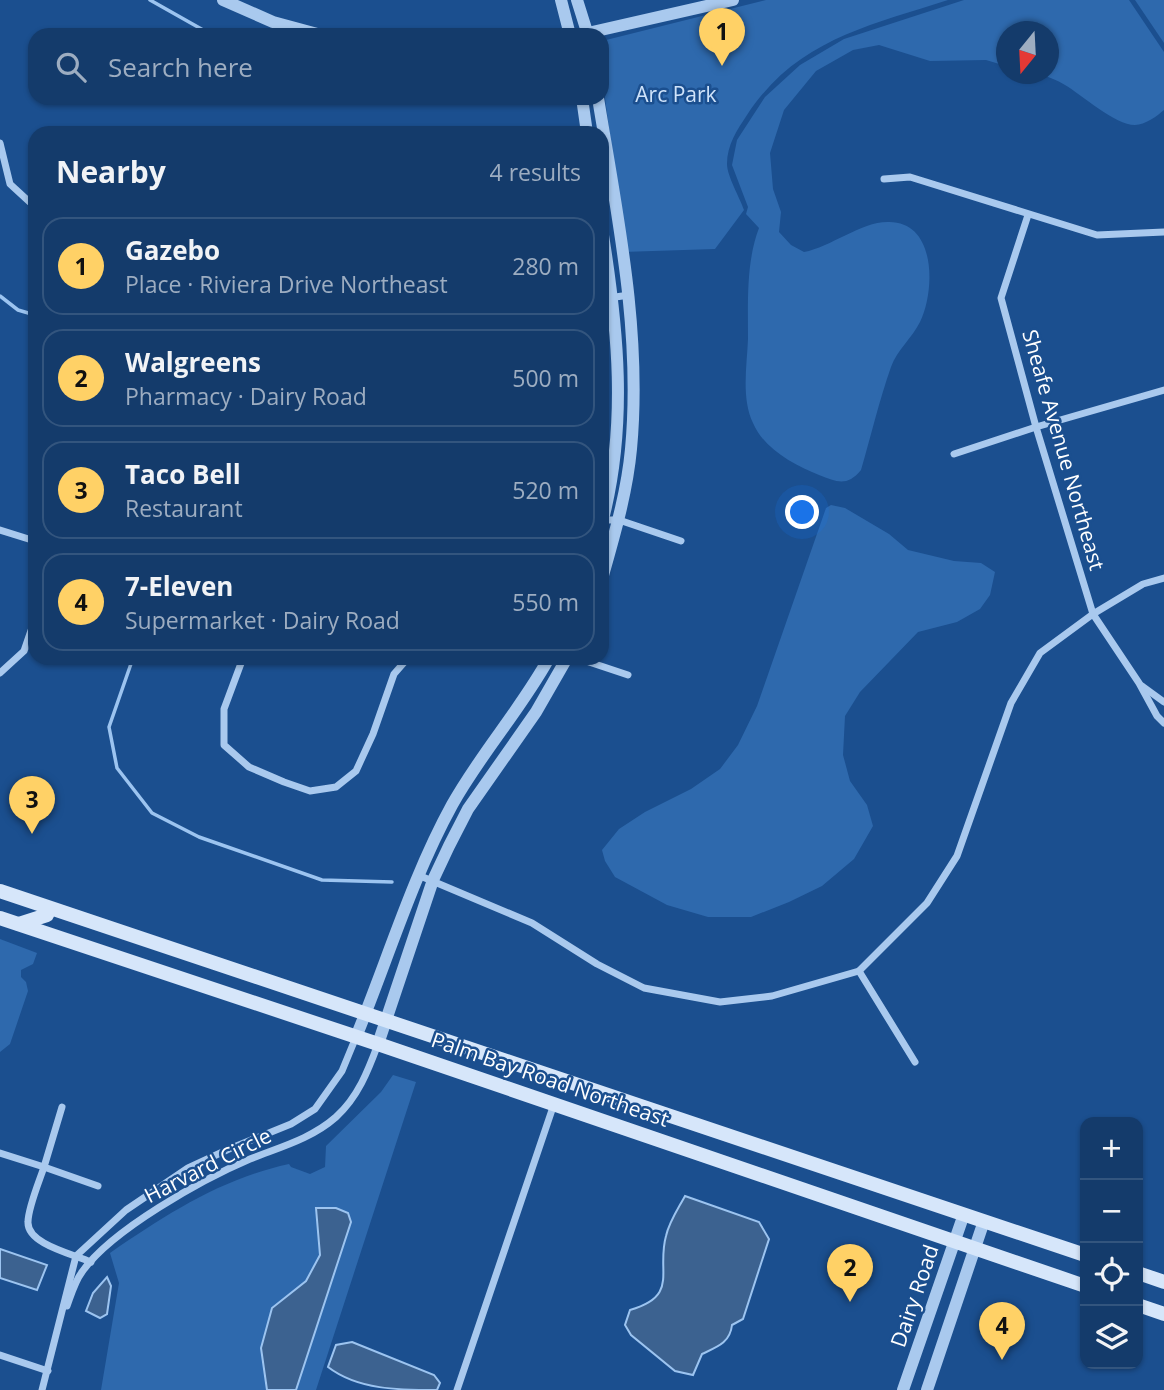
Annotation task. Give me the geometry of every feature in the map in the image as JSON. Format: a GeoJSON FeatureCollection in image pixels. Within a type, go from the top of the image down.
{"type":"FeatureCollection","features":[{"type":"Feature","properties":{"kind":"main road","name":"Palm Bay Road Northeast"},"geometry":{"type":"LineString","coordinates":[[0,891],[1080,1253]]}},
{"type":"Feature","properties":{"kind":"main road"},"geometry":{"type":"LineString","coordinates":[[19,924],[47,915],[49,908]]}},
{"type":"Feature","properties":{"kind":"main road","name":"Palm Bay Road Northeast"},"geometry":{"type":"LineString","coordinates":[[0,918],[554,1103],[1080,1284]]}},
{"type":"Feature","properties":{"kind":"main road"},"geometry":{"type":"LineString","coordinates":[[52,936],[62,928],[92,923]]}},
{"type":"Feature","properties":{"kind":"main road"},"geometry":{"type":"LineString","coordinates":[[554,1103],[567,1093],[584,1087]]}},
{"type":"Feature","properties":{"kind":"main road"},"geometry":{"type":"LineString","coordinates":[[1143,1275],[1164,1282]]}},
{"type":"Feature","properties":{"kind":"main road"},"geometry":{"type":"LineString","coordinates":[[1143,1306],[1164,1314]]}},
{"type":"Feature","properties":{"kind":"street"},"geometry":{"type":"LineString","coordinates":[[223,0],[273,22],[295,28]]}},
{"type":"Feature","properties":{"kind":"street"},"geometry":{"type":"LineString","coordinates":[[561,0],[568,28]]}},
{"type":"Feature","properties":{"kind":"street"},"geometry":{"type":"LineString","coordinates":[[577,0],[584,28]]}},
{"type":"Feature","properties":{"kind":"street"},"geometry":{"type":"LineString","coordinates":[[609,28],[733,0]]}},
{"type":"Feature","properties":{"kind":"street"},"geometry":{"type":"LineString","coordinates":[[583,105],[586,126]]}},
{"type":"Feature","properties":{"kind":"street"},"geometry":{"type":"LineString","coordinates":[[599,105],[601,126]]}},
{"type":"Feature","properties":{"kind":"street"},"geometry":{"type":"LineString","coordinates":[[0,143],[10,184],[28,201]]}},
{"type":"Feature","properties":{"kind":"street"},"geometry":{"type":"LineString","coordinates":[[884,179],[910,177],[1097,235],[1164,232]]}},
{"type":"Feature","properties":{"kind":"street"},"geometry":{"type":"LineString","coordinates":[[609,178],[629,295],[635,388],[631,450],[609,553]]}},
{"type":"Feature","properties":{"kind":"street","name":"Sheafe Avenue Northeast"},"geometry":{"type":"LineString","coordinates":[[1028,215],[1001,298],[1035,427],[1093,614],[1164,723]]}},
{"type":"Feature","properties":{"kind":"street"},"geometry":{"type":"LineString","coordinates":[[609,298],[629,295]]}},
{"type":"Feature","properties":{"kind":"street"},"geometry":{"type":"LineString","coordinates":[[609,313],[619,387],[616,447],[609,484]]}},
{"type":"Feature","properties":{"kind":"street"},"geometry":{"type":"LineString","coordinates":[[954,454],[1035,427],[1164,390]]}},
{"type":"Feature","properties":{"kind":"street"},"geometry":{"type":"LineString","coordinates":[[609,521],[618,520],[681,541]]}},
{"type":"Feature","properties":{"kind":"street"},"geometry":{"type":"LineString","coordinates":[[0,530],[28,539]]}},
{"type":"Feature","properties":{"kind":"street"},"geometry":{"type":"LineString","coordinates":[[418,875],[532,923],[597,964],[644,988],[720,1002],[772,996],[859,971],[927,903],[957,856],[1011,703],[1040,653],[1093,614],[1143,584],[1164,578]]}},
{"type":"Feature","properties":{"kind":"street"},"geometry":{"type":"LineString","coordinates":[[0,673],[24,651],[28,639]]}},
{"type":"Feature","properties":{"kind":"street"},"geometry":{"type":"LineString","coordinates":[[240,665],[224,709],[224,745],[249,767],[310,791],[337,787],[356,771],[373,734],[394,674],[402,665]]}},
{"type":"Feature","properties":{"kind":"street"},"geometry":{"type":"LineString","coordinates":[[356,1037],[418,875],[454,802],[522,703],[544,665]]}},
{"type":"Feature","properties":{"kind":"street"},"geometry":{"type":"LineString","coordinates":[[378,1044],[433,880],[468,808],[536,712],[563,665]]}},
{"type":"Feature","properties":{"kind":"street"},"geometry":{"type":"LineString","coordinates":[[597,665],[628,676]]}},
{"type":"Feature","properties":{"kind":"street","name":"Sheafe Avenue Northeast"},"geometry":{"type":"LineString","coordinates":[[1139,683],[1164,702]]}},
{"type":"Feature","properties":{"kind":"street"},"geometry":{"type":"LineString","coordinates":[[859,971],[915,1062]]}},
{"type":"Feature","properties":{"kind":"street","name":"Harvard Circle"},"geometry":{"type":"LineString","coordinates":[[42,1390],[76,1256],[126,1210],[188,1168],[291,1124],[315,1110],[342,1071],[356,1037]]}},
{"type":"Feature","properties":{"kind":"street","name":"Harvard Circle"},"geometry":{"type":"LineString","coordinates":[[58,1326],[81,1273],[138,1222],[195,1187],[249,1160],[303,1140],[336,1117],[358,1092],[378,1044]]}},
{"type":"Feature","properties":{"kind":"street"},"geometry":{"type":"LineString","coordinates":[[457,1390],[554,1103]]}},
{"type":"Feature","properties":{"kind":"street"},"geometry":{"type":"LineString","coordinates":[[62,1107],[27,1221],[30,1233],[39,1241],[91,1262]]}},
{"type":"Feature","properties":{"kind":"street"},"geometry":{"type":"LineString","coordinates":[[0,1153],[98,1186]]}},
{"type":"Feature","properties":{"kind":"street","name":"Dairy Road"},"geometry":{"type":"LineString","coordinates":[[903,1390],[964,1214]]}},
{"type":"Feature","properties":{"kind":"street","name":"Dairy Road"},"geometry":{"type":"LineString","coordinates":[[927,1390],[984,1221]]}},
{"type":"Feature","properties":{"kind":"street"},"geometry":{"type":"LineString","coordinates":[[0,1355],[48,1371]]}},
{"type":"Feature","properties":{"kind":"green space","name":"Arc Park"},"geometry":{"type":"Polygon","coordinates":[[[766,0],[948,0],[836,39],[788,69],[766,90],[743,121],[731,144],[727,157],[728,169],[744,210],[715,249],[622,252],[606,105],[609,105],[609,39],[766,0]]]}},
{"type":"Feature","properties":{"kind":"green space"},"geometry":{"type":"Polygon","coordinates":[[[964,0],[1129,0],[1164,52],[1164,110],[1143,124],[1127,124],[1059,82],[1059,21],[996,21],[996,63],[986,60],[930,61],[879,45],[853,50],[816,71],[784,110],[770,153],[773,189],[781,212],[779,232],[791,245],[804,252],[879,223],[905,225],[916,233],[924,246],[928,261],[928,294],[920,322],[891,367],[861,470],[851,479],[842,482],[831,480],[781,455],[764,441],[749,413],[746,381],[749,282],[752,254],[759,228],[746,214],[748,207],[732,165],[737,140],[765,97],[800,65],[844,39],[964,0]]]}},
{"type":"Feature","properties":{"kind":"green space"},"geometry":{"type":"Polygon","coordinates":[[[1135,0],[1164,0],[1164,43],[1135,0]]]}},
{"type":"Feature","properties":{"kind":"green space"},"geometry":{"type":"Polygon","coordinates":[[[831,505],[845,508],[889,534],[908,550],[954,561],[981,563],[995,572],[990,595],[980,609],[957,622],[918,632],[860,692],[845,716],[843,755],[850,781],[867,805],[873,826],[854,859],[822,886],[751,917],[708,917],[667,905],[615,877],[602,850],[619,829],[645,812],[691,789],[720,769],[738,745],[757,706],[826,508],[831,505]]]}},
{"type":"Feature","properties":{"kind":"green space"},"geometry":{"type":"Polygon","coordinates":[[[0,939],[37,953],[33,964],[21,970],[21,977],[26,982],[28,991],[10,1044],[0,1052],[0,939]]]}},
{"type":"Feature","properties":{"kind":"green space"},"geometry":{"type":"Polygon","coordinates":[[[393,1075],[416,1082],[316,1390],[296,1390],[351,1222],[316,1209],[320,1255],[306,1281],[272,1308],[261,1348],[267,1390],[101,1390],[119,1283],[110,1253],[195,1199],[240,1179],[289,1164],[310,1174],[325,1167],[326,1146],[381,1092],[393,1075]]]}},
{"type":"Feature","properties":{"kind":"shaded area"},"geometry":{"type":"Polygon","coordinates":[[[685,1196],[759,1222],[769,1239],[743,1319],[732,1325],[729,1336],[722,1344],[702,1354],[693,1375],[675,1371],[631,1335],[625,1325],[630,1310],[645,1304],[661,1290],[666,1236],[685,1196]]]}},
{"type":"Feature","properties":{"kind":"shaded area"},"geometry":{"type":"Polygon","coordinates":[[[316,1208],[336,1208],[348,1213],[351,1222],[296,1390],[267,1390],[261,1348],[272,1308],[306,1281],[320,1255],[316,1208]]]}},
{"type":"Feature","properties":{"kind":"shaded area"},"geometry":{"type":"Polygon","coordinates":[[[0,1249],[47,1265],[37,1290],[0,1278],[0,1249]]]}},
{"type":"Feature","properties":{"kind":"shaded area"},"geometry":{"type":"Polygon","coordinates":[[[107,1277],[111,1286],[107,1314],[100,1318],[86,1311],[93,1293],[107,1277]]]}},
{"type":"Feature","properties":{"kind":"shaded area"},"geometry":{"type":"Polygon","coordinates":[[[352,1342],[434,1375],[440,1383],[437,1390],[380,1387],[352,1380],[328,1367],[336,1345],[352,1342]]]}},
{"type":"Feature","properties":{"kind":"waterway"},"geometry":{"type":"LineString","coordinates":[[150,0],[200,28]]}},
{"type":"Feature","properties":{"kind":"waterway"},"geometry":{"type":"LineString","coordinates":[[0,296],[18,310],[28,313]]}},
{"type":"Feature","properties":{"kind":"waterway"},"geometry":{"type":"LineString","coordinates":[[131,665],[109,727],[117,768],[152,813],[199,837],[322,880],[392,882]]}},
{"type":"Feature","properties":{"kind":"place","name":"Gazebo"},"geometry":{"type":"Point","coordinates":[722,66]}},
{"type":"Feature","properties":{"kind":"place","name":"Taco Bell"},"geometry":{"type":"Point","coordinates":[32,834]}},
{"type":"Feature","properties":{"kind":"place","name":"Walgreens"},"geometry":{"type":"Point","coordinates":[850,1302]}},
{"type":"Feature","properties":{"kind":"place","name":"7-Eleven"},"geometry":{"type":"Point","coordinates":[1002,1360]}}]}
